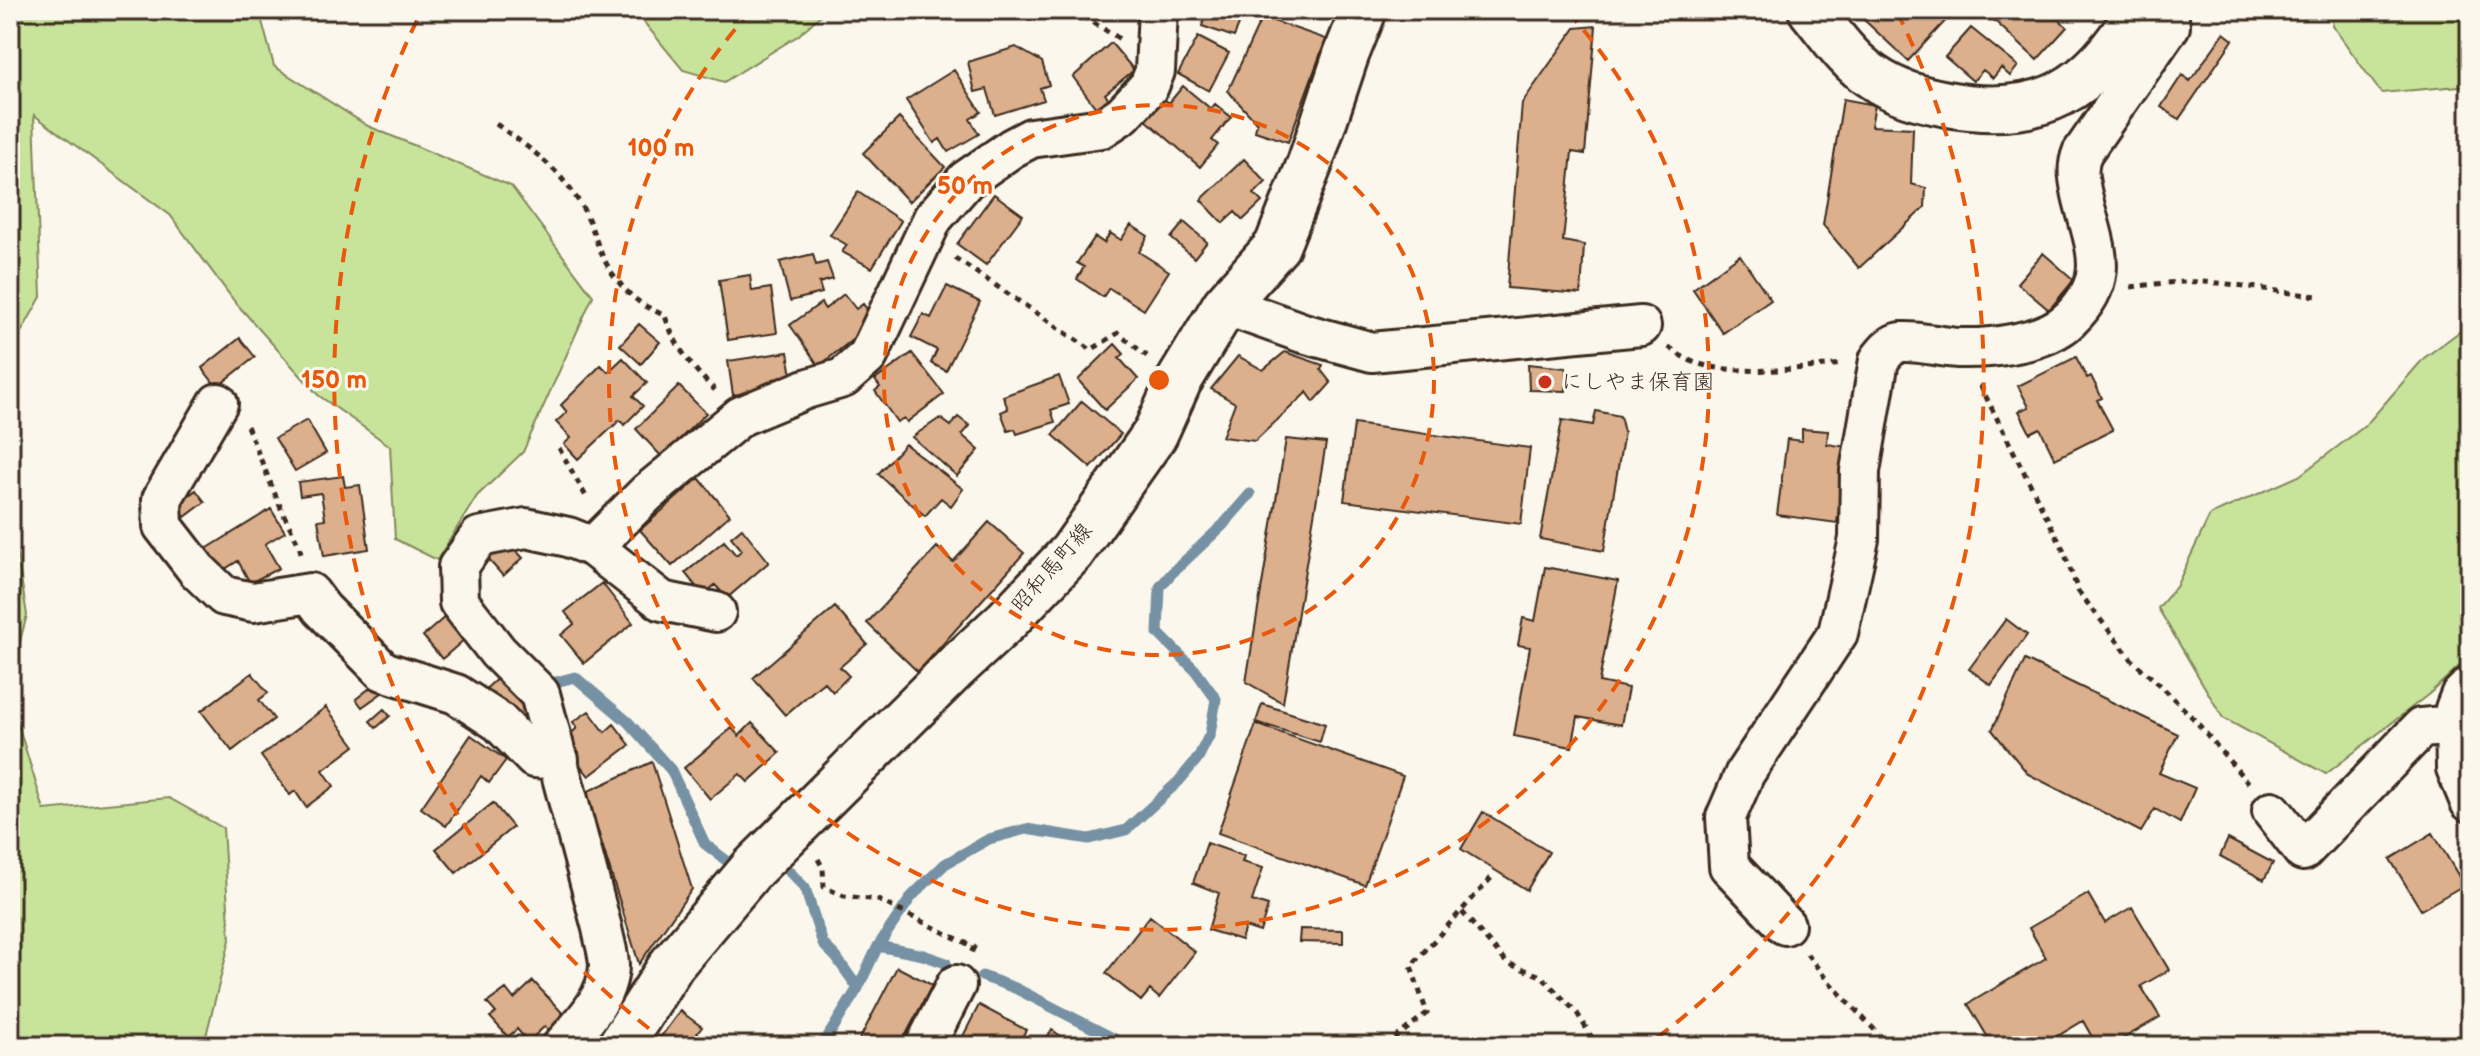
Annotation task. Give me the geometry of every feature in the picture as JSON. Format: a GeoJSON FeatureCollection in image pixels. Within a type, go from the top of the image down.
{"type":"FeatureCollection","features":[{"type":"Feature","properties":{"kind":"main road","name":"昭和馬町線"},"geometry":{"type":"LineString","coordinates":[[620,1046],[672,964],[753,868],[1007,620],[1072,552],[1155,434],[1179,381],[1225,305],[1277,246],[1364,10]]}},
{"type":"Feature","properties":{"kind":"main road"},"geometry":{"type":"LineString","coordinates":[[1811,10],[1853,61],[1872,77],[1901,93],[1964,107],[2006,109],[2048,101],[2084,77],[2119,43],[2139,10]]}},
{"type":"Feature","properties":{"kind":"street"},"geometry":{"type":"LineString","coordinates":[[601,539],[647,493],[741,416],[806,389],[843,378],[868,356],[933,218],[966,180],[1031,138],[1102,128],[1123,114],[1149,86],[1155,71],[1158,10]]}},
{"type":"Feature","properties":{"kind":"street"},"geometry":{"type":"LineString","coordinates":[[1785,925],[1729,866],[1726,817],[1745,773],[1838,633],[1859,539],[1860,471],[1879,360],[1889,348],[1900,342],[1960,348],[2010,344],[2048,334],[2066,323],[2082,306],[2098,274],[2078,163],[2170,26],[2168,10]]}},
{"type":"Feature","properties":{"kind":"street"},"geometry":{"type":"LineString","coordinates":[[1225,305],[1303,333],[1372,352],[1641,326]]}},
{"type":"Feature","properties":{"kind":"street"},"geometry":{"type":"LineString","coordinates":[[218,403],[162,499],[163,526],[197,570],[224,596],[253,602],[310,593],[383,671],[456,694],[499,722],[534,758],[559,760]]}},
{"type":"Feature","properties":{"kind":"street"},"geometry":{"type":"LineString","coordinates":[[562,1046],[603,995],[609,965],[602,928],[540,694],[498,652],[459,602],[458,567],[479,537],[526,528],[568,537],[601,539],[662,601],[716,612]]}},
{"type":"Feature","properties":{"kind":"street"},"geometry":{"type":"LineString","coordinates":[[2470,686],[2460,696],[2455,709],[2456,768],[2470,802]]}},
{"type":"Feature","properties":{"kind":"street"},"geometry":{"type":"LineString","coordinates":[[2272,811],[2303,851],[2421,728],[2455,725]]}},
{"type":"Feature","properties":{"kind":"street"},"geometry":{"type":"LineString","coordinates":[[925,1046],[956,985]]}},
{"type":"Feature","properties":{"kind":"path"},"geometry":{"type":"LineString","coordinates":[[1073,10],[1156,58]]}},
{"type":"Feature","properties":{"kind":"path"},"geometry":{"type":"LineString","coordinates":[[496,124],[544,158],[566,184],[581,205],[603,257],[620,281],[638,301],[665,316],[671,335],[690,366],[741,416]]}},
{"type":"Feature","properties":{"kind":"path"},"geometry":{"type":"LineString","coordinates":[[924,238],[1091,350],[1118,333],[1179,381]]}},
{"type":"Feature","properties":{"kind":"path"},"geometry":{"type":"LineString","coordinates":[[2090,293],[2160,283],[2217,283],[2318,296]]}},
{"type":"Feature","properties":{"kind":"path"},"geometry":{"type":"LineString","coordinates":[[1641,326],[1686,360],[1731,370],[1809,368],[1879,360]]}},
{"type":"Feature","properties":{"kind":"path"},"geometry":{"type":"LineString","coordinates":[[1960,348],[2063,549],[2078,591],[2133,661],[2194,719],[2272,811]]}},
{"type":"Feature","properties":{"kind":"path"},"geometry":{"type":"LineString","coordinates":[[218,403],[241,411],[299,545],[310,593]]}},
{"type":"Feature","properties":{"kind":"path"},"geometry":{"type":"LineString","coordinates":[[559,448],[585,495],[601,539]]}},
{"type":"Feature","properties":{"kind":"path"},"geometry":{"type":"LineString","coordinates":[[817,857],[823,868],[824,887],[844,896],[878,900],[918,918]]}},
{"type":"Feature","properties":{"kind":"path"},"geometry":{"type":"LineString","coordinates":[[1385,1046],[1427,1013],[1411,966],[1492,877]]}},
{"type":"Feature","properties":{"kind":"path"},"geometry":{"type":"LineString","coordinates":[[1462,912],[1507,963],[1541,976],[1577,1013],[1597,1046]]}},
{"type":"Feature","properties":{"kind":"path"},"geometry":{"type":"LineString","coordinates":[[1785,925],[1827,980],[1890,1046]]}},
{"type":"Feature","properties":{"kind":"green space"},"geometry":{"type":"Polygon","coordinates":[[[10,10],[259,10],[274,66],[368,126],[511,186],[593,296],[523,452],[477,496],[437,560],[395,539],[390,446],[318,395],[235,302],[170,215],[34,115],[41,297],[10,352],[10,10]]]}},
{"type":"Feature","properties":{"kind":"green space"},"geometry":{"type":"Polygon","coordinates":[[[638,10],[826,10],[799,35],[724,82],[683,70],[642,20],[638,10]]]}},
{"type":"Feature","properties":{"kind":"green space"},"geometry":{"type":"Polygon","coordinates":[[[2334,10],[2470,10],[2470,85],[2381,93],[2332,25],[2334,10]]]}},
{"type":"Feature","properties":{"kind":"green space"},"geometry":{"type":"Polygon","coordinates":[[[2470,324],[2470,656],[2429,694],[2326,774],[2223,718],[2158,608],[2176,587],[2210,515],[2299,476],[2366,425],[2424,358],[2470,324]]]}},
{"type":"Feature","properties":{"kind":"green space"},"geometry":{"type":"Polygon","coordinates":[[[10,511],[27,615],[10,678],[10,511]]]}},
{"type":"Feature","properties":{"kind":"green space"},"geometry":{"type":"Polygon","coordinates":[[[10,698],[44,810],[169,798],[223,828],[230,940],[206,1046],[10,1046],[10,698]]]}},
{"type":"Feature","properties":{"kind":"building"},"geometry":{"type":"Polygon","coordinates":[[[1207,10],[1245,10],[1234,37],[1202,26],[1207,10]]]}},
{"type":"Feature","properties":{"kind":"building"},"geometry":{"type":"Polygon","coordinates":[[[1278,10],[1322,10],[1320,15],[1310,12],[1307,21],[1278,10]]]}},
{"type":"Feature","properties":{"kind":"building"},"geometry":{"type":"Polygon","coordinates":[[[1870,10],[1944,10],[1950,16],[1908,61],[1862,18],[1870,10]]]}},
{"type":"Feature","properties":{"kind":"building"},"geometry":{"type":"Polygon","coordinates":[[[1983,10],[2049,10],[2067,27],[2037,60],[1983,10]]]}},
{"type":"Feature","properties":{"kind":"building"},"geometry":{"type":"Polygon","coordinates":[[[1262,17],[1326,39],[1288,142],[1255,131],[1257,123],[1228,91],[1262,17]]]}},
{"type":"Feature","properties":{"kind":"building"},"geometry":{"type":"Polygon","coordinates":[[[1596,26],[1585,154],[1572,152],[1563,241],[1584,245],[1581,294],[1507,288],[1522,103],[1575,28],[1596,26]]]}},
{"type":"Feature","properties":{"kind":"building"},"geometry":{"type":"Polygon","coordinates":[[[1971,28],[2018,66],[2010,76],[2001,68],[1993,78],[1983,70],[1973,81],[1945,57],[1971,28]]]}},
{"type":"Feature","properties":{"kind":"building"},"geometry":{"type":"Polygon","coordinates":[[[2224,33],[2233,40],[2179,119],[2161,107],[2182,75],[2190,81],[2224,33]]]}},
{"type":"Feature","properties":{"kind":"building"},"geometry":{"type":"Polygon","coordinates":[[[1198,37],[1229,53],[1209,91],[1178,74],[1198,37]]]}},
{"type":"Feature","properties":{"kind":"building"},"geometry":{"type":"Polygon","coordinates":[[[1111,43],[1134,70],[1105,94],[1111,102],[1099,112],[1073,77],[1111,43]]]}},
{"type":"Feature","properties":{"kind":"building"},"geometry":{"type":"Polygon","coordinates":[[[1016,47],[1042,62],[1049,85],[1040,88],[1044,100],[995,115],[987,89],[975,92],[968,62],[1016,47]]]}},
{"type":"Feature","properties":{"kind":"building"},"geometry":{"type":"Polygon","coordinates":[[[954,70],[981,112],[970,119],[979,134],[948,152],[940,139],[934,143],[906,100],[954,70]]]}},
{"type":"Feature","properties":{"kind":"building"},"geometry":{"type":"Polygon","coordinates":[[[1183,86],[1211,109],[1215,104],[1231,117],[1212,140],[1218,145],[1200,167],[1146,120],[1164,99],[1169,103],[1183,86]]]}},
{"type":"Feature","properties":{"kind":"building"},"geometry":{"type":"Polygon","coordinates":[[[1843,99],[1875,105],[1871,126],[1913,128],[1911,184],[1926,188],[1925,207],[1859,268],[1823,225],[1843,99]]]}},
{"type":"Feature","properties":{"kind":"building"},"geometry":{"type":"Polygon","coordinates":[[[899,118],[945,167],[909,202],[863,153],[899,118]]]}},
{"type":"Feature","properties":{"kind":"building"},"geometry":{"type":"Polygon","coordinates":[[[1244,159],[1266,182],[1254,194],[1262,202],[1243,220],[1235,212],[1223,223],[1201,200],[1244,159]]]}},
{"type":"Feature","properties":{"kind":"building"},"geometry":{"type":"Polygon","coordinates":[[[858,192],[901,221],[872,268],[842,252],[847,245],[830,235],[858,192]]]}},
{"type":"Feature","properties":{"kind":"building"},"geometry":{"type":"Polygon","coordinates":[[[994,194],[1023,215],[986,265],[957,244],[994,194]]]}},
{"type":"Feature","properties":{"kind":"building"},"geometry":{"type":"Polygon","coordinates":[[[1184,222],[1207,242],[1194,258],[1171,238],[1184,222]]]}},
{"type":"Feature","properties":{"kind":"building"},"geometry":{"type":"Polygon","coordinates":[[[1131,225],[1148,236],[1139,252],[1169,271],[1144,310],[1109,288],[1103,297],[1077,279],[1084,267],[1077,263],[1095,237],[1104,243],[1110,233],[1121,240],[1131,225]]]}},
{"type":"Feature","properties":{"kind":"building"},"geometry":{"type":"Polygon","coordinates":[[[2043,253],[2074,280],[2049,310],[2017,283],[2043,253]]]}},
{"type":"Feature","properties":{"kind":"building"},"geometry":{"type":"Polygon","coordinates":[[[813,254],[816,265],[827,262],[833,279],[819,283],[822,293],[790,301],[780,262],[813,254]]]}},
{"type":"Feature","properties":{"kind":"building"},"geometry":{"type":"Polygon","coordinates":[[[1740,255],[1771,300],[1723,333],[1693,289],[1740,255]]]}},
{"type":"Feature","properties":{"kind":"building"},"geometry":{"type":"Polygon","coordinates":[[[750,275],[752,291],[771,288],[777,333],[728,340],[719,280],[750,275]]]}},
{"type":"Feature","properties":{"kind":"building"},"geometry":{"type":"Polygon","coordinates":[[[947,286],[980,302],[946,371],[931,363],[937,350],[911,337],[923,314],[931,318],[947,286]]]}},
{"type":"Feature","properties":{"kind":"building"},"geometry":{"type":"Polygon","coordinates":[[[844,294],[856,309],[863,304],[876,321],[819,366],[790,325],[821,303],[825,309],[844,294]]]}},
{"type":"Feature","properties":{"kind":"building"},"geometry":{"type":"Polygon","coordinates":[[[639,324],[660,342],[641,364],[620,345],[639,324]]]}},
{"type":"Feature","properties":{"kind":"building"},"geometry":{"type":"Polygon","coordinates":[[[240,338],[255,357],[217,387],[202,368],[240,338]]]}},
{"type":"Feature","properties":{"kind":"building"},"geometry":{"type":"Polygon","coordinates":[[[1115,344],[1124,354],[1119,358],[1138,379],[1105,410],[1078,380],[1115,344]]]}},
{"type":"Feature","properties":{"kind":"building"},"geometry":{"type":"Polygon","coordinates":[[[788,352],[792,376],[773,379],[775,389],[733,395],[728,361],[788,352]]]}},
{"type":"Feature","properties":{"kind":"building"},"geometry":{"type":"Polygon","coordinates":[[[1285,352],[1323,365],[1321,370],[1331,383],[1314,402],[1307,392],[1255,441],[1222,437],[1235,403],[1211,389],[1238,356],[1263,370],[1285,352]]]}},
{"type":"Feature","properties":{"kind":"building"},"geometry":{"type":"Polygon","coordinates":[[[912,353],[944,394],[907,422],[904,418],[897,422],[875,391],[880,387],[875,380],[912,353]]]}},
{"type":"Feature","properties":{"kind":"building"},"geometry":{"type":"Polygon","coordinates":[[[2076,357],[2087,378],[2091,376],[2102,398],[2097,400],[2113,430],[2055,459],[2040,428],[2030,433],[2019,411],[2029,407],[2018,386],[2076,357]]]}},
{"type":"Feature","properties":{"kind":"building"},"geometry":{"type":"Polygon","coordinates":[[[623,358],[647,383],[633,396],[643,406],[624,425],[620,420],[578,459],[564,444],[571,438],[556,422],[567,412],[561,405],[601,365],[608,372],[623,358]]]}},
{"type":"Feature","properties":{"kind":"building"},"geometry":{"type":"Polygon","coordinates":[[[1528,364],[1566,368],[1566,391],[1529,390],[1528,364]]]}},
{"type":"Feature","properties":{"kind":"building"},"geometry":{"type":"Polygon","coordinates":[[[1059,376],[1069,404],[1051,410],[1055,422],[1017,434],[1015,429],[1008,431],[1001,412],[1008,409],[1003,396],[1059,376]]]}},
{"type":"Feature","properties":{"kind":"building"},"geometry":{"type":"Polygon","coordinates":[[[679,386],[706,413],[662,457],[636,429],[679,386]]]}},
{"type":"Feature","properties":{"kind":"building"},"geometry":{"type":"Polygon","coordinates":[[[1082,401],[1121,434],[1091,468],[1053,435],[1082,401]]]}},
{"type":"Feature","properties":{"kind":"building"},"geometry":{"type":"Polygon","coordinates":[[[1596,411],[1620,416],[1624,432],[1604,551],[1540,539],[1562,420],[1593,425],[1596,411]]]}},
{"type":"Feature","properties":{"kind":"building"},"geometry":{"type":"Polygon","coordinates":[[[958,417],[970,426],[962,435],[979,450],[957,476],[912,437],[940,418],[951,426],[958,417]]]}},
{"type":"Feature","properties":{"kind":"building"},"geometry":{"type":"Polygon","coordinates":[[[307,420],[326,453],[295,471],[275,438],[307,420]]]}},
{"type":"Feature","properties":{"kind":"building"},"geometry":{"type":"Polygon","coordinates":[[[1354,424],[1530,448],[1521,524],[1344,501],[1354,424]]]}},
{"type":"Feature","properties":{"kind":"building"},"geometry":{"type":"Polygon","coordinates":[[[1802,429],[1828,431],[1827,444],[1847,447],[1837,523],[1777,515],[1787,439],[1802,441],[1802,429]]]}},
{"type":"Feature","properties":{"kind":"building"},"geometry":{"type":"Polygon","coordinates":[[[1286,439],[1326,443],[1283,703],[1246,682],[1286,439]]]}},
{"type":"Feature","properties":{"kind":"building"},"geometry":{"type":"Polygon","coordinates":[[[905,444],[963,489],[951,506],[941,498],[925,516],[878,474],[905,444]]]}},
{"type":"Feature","properties":{"kind":"building"},"geometry":{"type":"Polygon","coordinates":[[[343,476],[345,487],[360,485],[369,549],[324,556],[318,520],[325,519],[321,493],[300,496],[298,482],[343,476]]]}},
{"type":"Feature","properties":{"kind":"building"},"geometry":{"type":"Polygon","coordinates":[[[699,478],[730,515],[672,566],[640,530],[699,478]]]}},
{"type":"Feature","properties":{"kind":"building"},"geometry":{"type":"Polygon","coordinates":[[[196,490],[205,502],[185,517],[176,505],[196,490]]]}},
{"type":"Feature","properties":{"kind":"building"},"geometry":{"type":"Polygon","coordinates":[[[271,509],[285,532],[265,544],[279,568],[250,583],[238,561],[217,574],[203,551],[271,509]]]}},
{"type":"Feature","properties":{"kind":"building"},"geometry":{"type":"Polygon","coordinates":[[[989,522],[1024,553],[918,672],[867,623],[937,547],[953,562],[989,522]]]}},
{"type":"Feature","properties":{"kind":"building"},"geometry":{"type":"Polygon","coordinates":[[[742,528],[769,562],[727,598],[715,585],[703,595],[685,573],[724,541],[736,555],[742,550],[731,537],[742,528]]]}},
{"type":"Feature","properties":{"kind":"building"},"geometry":{"type":"Polygon","coordinates":[[[506,540],[523,558],[503,576],[487,558],[506,540]]]}},
{"type":"Feature","properties":{"kind":"building"},"geometry":{"type":"Polygon","coordinates":[[[1545,567],[1618,581],[1599,682],[1628,688],[1621,725],[1578,717],[1572,747],[1514,736],[1530,647],[1518,645],[1523,618],[1535,621],[1545,567]]]}},
{"type":"Feature","properties":{"kind":"building"},"geometry":{"type":"Polygon","coordinates":[[[602,583],[633,623],[584,663],[561,635],[574,624],[565,612],[602,583]]]}},
{"type":"Feature","properties":{"kind":"building"},"geometry":{"type":"Polygon","coordinates":[[[835,607],[867,644],[840,667],[849,676],[833,692],[824,682],[785,715],[753,678],[835,607]]]}},
{"type":"Feature","properties":{"kind":"building"},"geometry":{"type":"Polygon","coordinates":[[[446,616],[465,639],[442,659],[423,636],[446,616]]]}},
{"type":"Feature","properties":{"kind":"building"},"geometry":{"type":"Polygon","coordinates":[[[2006,619],[2027,635],[1991,685],[1969,669],[2006,619]]]}},
{"type":"Feature","properties":{"kind":"building"},"geometry":{"type":"Polygon","coordinates":[[[2025,660],[2178,734],[2159,773],[2195,788],[2180,823],[2155,809],[2141,832],[2028,774],[1992,730],[2025,660]]]}},
{"type":"Feature","properties":{"kind":"building"},"geometry":{"type":"Polygon","coordinates":[[[252,673],[268,693],[259,700],[274,719],[232,751],[201,711],[252,673]]]}},
{"type":"Feature","properties":{"kind":"building"},"geometry":{"type":"Polygon","coordinates":[[[500,676],[538,719],[520,736],[481,693],[500,676]]]}},
{"type":"Feature","properties":{"kind":"building"},"geometry":{"type":"Polygon","coordinates":[[[379,681],[386,690],[362,707],[356,699],[379,681]]]}},
{"type":"Feature","properties":{"kind":"building"},"geometry":{"type":"Polygon","coordinates":[[[1262,704],[1325,724],[1320,742],[1256,722],[1262,704]]]}},
{"type":"Feature","properties":{"kind":"building"},"geometry":{"type":"Polygon","coordinates":[[[326,707],[355,746],[323,770],[334,786],[306,807],[295,791],[290,795],[261,756],[326,707]]]}},
{"type":"Feature","properties":{"kind":"building"},"geometry":{"type":"Polygon","coordinates":[[[384,709],[390,716],[376,728],[370,721],[384,709]]]}},
{"type":"Feature","properties":{"kind":"building"},"geometry":{"type":"Polygon","coordinates":[[[589,711],[605,732],[614,724],[630,745],[589,776],[573,756],[579,752],[567,737],[577,728],[573,722],[589,711]]]}},
{"type":"Feature","properties":{"kind":"building"},"geometry":{"type":"Polygon","coordinates":[[[752,723],[780,753],[748,782],[740,774],[710,799],[684,768],[732,728],[739,736],[752,723]]]}},
{"type":"Feature","properties":{"kind":"building"},"geometry":{"type":"Polygon","coordinates":[[[1256,724],[1403,776],[1365,885],[1218,833],[1256,724]]]}},
{"type":"Feature","properties":{"kind":"building"},"geometry":{"type":"Polygon","coordinates":[[[471,735],[506,760],[489,783],[481,776],[446,826],[421,808],[471,735]]]}},
{"type":"Feature","properties":{"kind":"building"},"geometry":{"type":"Polygon","coordinates":[[[652,762],[692,889],[639,964],[586,792],[652,762]]]}},
{"type":"Feature","properties":{"kind":"building"},"geometry":{"type":"Polygon","coordinates":[[[493,803],[513,827],[456,873],[436,849],[493,803]]]}},
{"type":"Feature","properties":{"kind":"building"},"geometry":{"type":"Polygon","coordinates":[[[1483,812],[1549,852],[1527,890],[1461,849],[1483,812]]]}},
{"type":"Feature","properties":{"kind":"building"},"geometry":{"type":"Polygon","coordinates":[[[2433,833],[2464,885],[2421,910],[2390,859],[2433,833]]]}},
{"type":"Feature","properties":{"kind":"building"},"geometry":{"type":"Polygon","coordinates":[[[2228,839],[2273,863],[2264,880],[2220,856],[2228,839]]]}},
{"type":"Feature","properties":{"kind":"building"},"geometry":{"type":"Polygon","coordinates":[[[1207,843],[1244,856],[1242,862],[1263,868],[1252,901],[1268,906],[1260,932],[1245,927],[1241,940],[1208,930],[1219,893],[1193,883],[1207,843]]]}},
{"type":"Feature","properties":{"kind":"building"},"geometry":{"type":"Polygon","coordinates":[[[2088,894],[2105,923],[2132,907],[2169,970],[2141,986],[2160,1017],[2110,1046],[2097,1046],[2083,1021],[2041,1046],[1993,1046],[1968,1004],[2046,958],[2029,928],[2088,894]]]}},
{"type":"Feature","properties":{"kind":"building"},"geometry":{"type":"Polygon","coordinates":[[[1150,916],[1195,952],[1159,998],[1150,990],[1141,1001],[1106,973],[1150,916]]]}},
{"type":"Feature","properties":{"kind":"building"},"geometry":{"type":"Polygon","coordinates":[[[1300,929],[1343,930],[1343,943],[1299,942],[1300,929]]]}},
{"type":"Feature","properties":{"kind":"building"},"geometry":{"type":"Polygon","coordinates":[[[897,967],[932,985],[900,1046],[856,1046],[897,967]]]}},
{"type":"Feature","properties":{"kind":"building"},"geometry":{"type":"Polygon","coordinates":[[[533,981],[566,1017],[550,1032],[545,1026],[528,1042],[517,1029],[508,1037],[490,1017],[496,1013],[487,1003],[506,989],[514,999],[533,981]]]}},
{"type":"Feature","properties":{"kind":"building"},"geometry":{"type":"Polygon","coordinates":[[[979,1005],[1026,1030],[1017,1046],[967,1046],[960,1042],[979,1005]]]}},
{"type":"Feature","properties":{"kind":"building"},"geometry":{"type":"Polygon","coordinates":[[[680,1011],[702,1027],[693,1039],[703,1046],[654,1046],[680,1011]]]}},
{"type":"Feature","properties":{"kind":"building"},"geometry":{"type":"Polygon","coordinates":[[[1052,1030],[1076,1046],[1041,1046],[1052,1030]]]}},
{"type":"Feature","properties":{"kind":"waterway"},"geometry":{"type":"LineString","coordinates":[[819,1046],[827,1038],[858,988],[878,946],[912,896],[945,864],[989,839],[1026,829],[1089,839],[1126,830],[1179,781],[1198,758],[1210,734],[1216,699],[1195,670],[1158,633],[1160,587],[1250,494]]}},
{"type":"Feature","properties":{"kind":"waterway"},"geometry":{"type":"LineString","coordinates":[[552,683],[575,677],[628,722],[671,770],[705,844],[727,861]]}},
{"type":"Feature","properties":{"kind":"waterway"},"geometry":{"type":"LineString","coordinates":[[783,865],[805,888],[823,944],[858,988]]}},
{"type":"Feature","properties":{"kind":"waterway"},"geometry":{"type":"LineString","coordinates":[[878,946],[946,963]]}},
{"type":"Feature","properties":{"kind":"waterway"},"geometry":{"type":"LineString","coordinates":[[982,976],[1015,988],[1128,1046]]}},
{"type":"Feature","properties":{"kind":"place","name":"にしやま保育園"},"geometry":{"type":"Point","coordinates":[1545,382]}}]}
